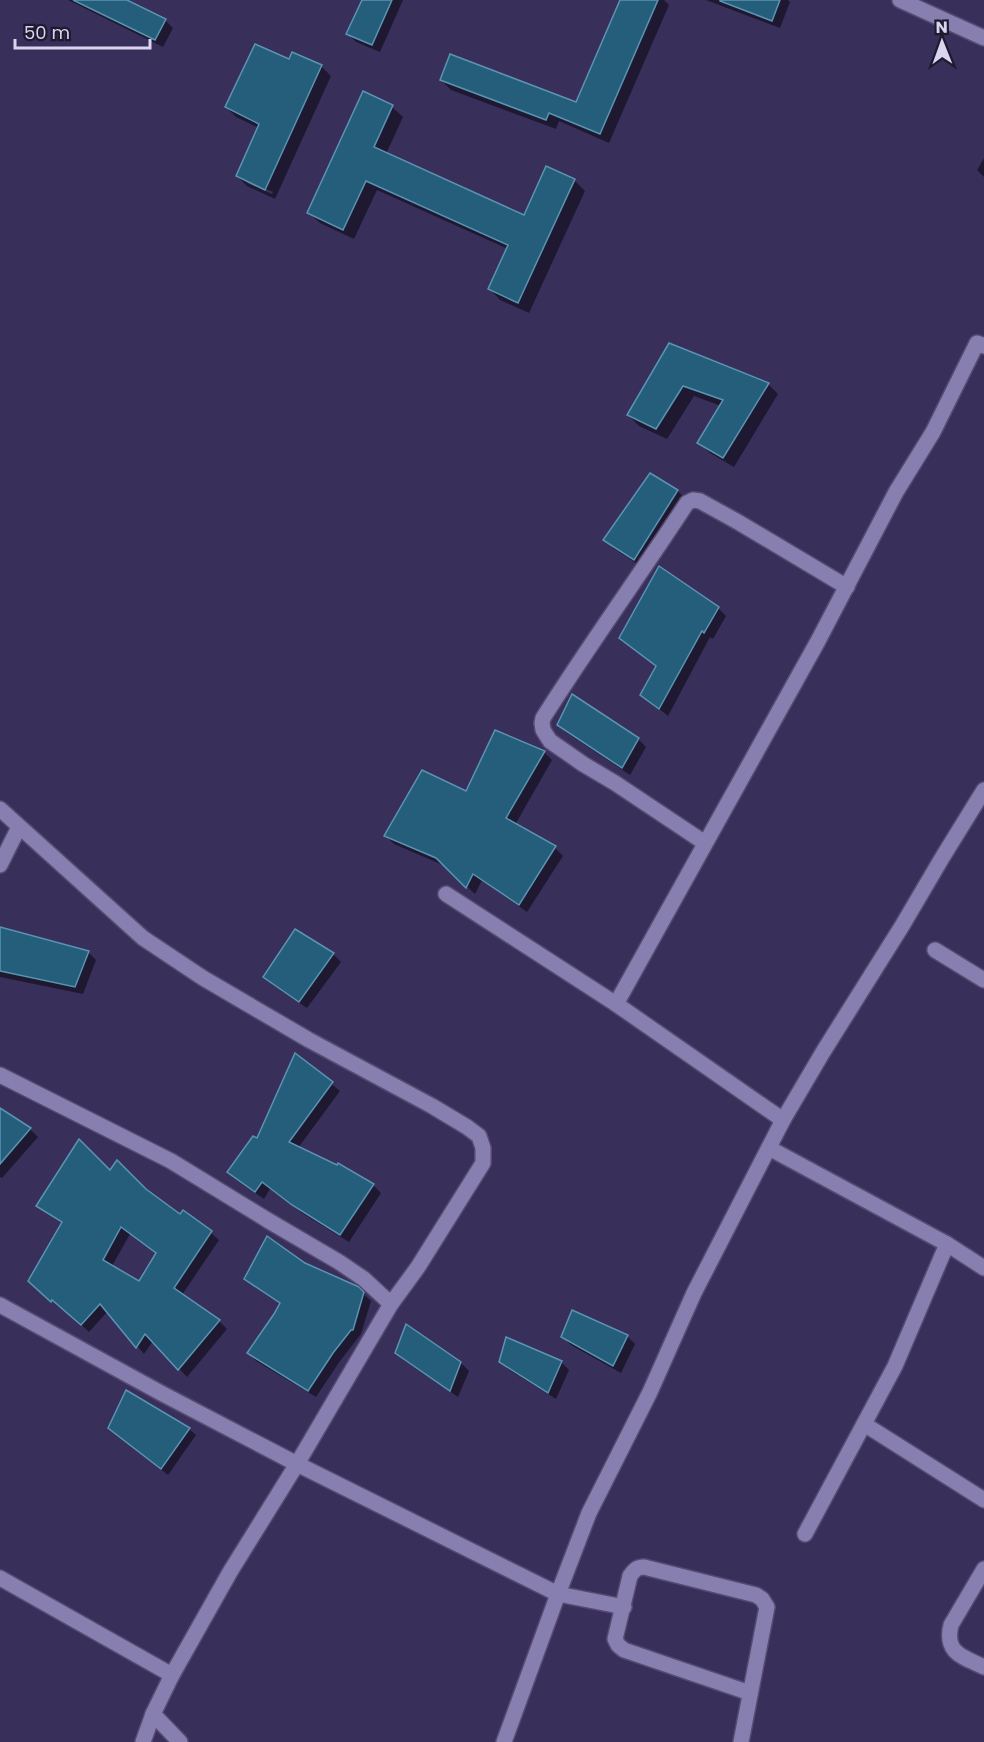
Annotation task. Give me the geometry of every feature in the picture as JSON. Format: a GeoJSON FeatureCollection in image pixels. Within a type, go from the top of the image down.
{"type":"FeatureCollection","features":[{"type":"Feature","properties":{"kind":"street"},"geometry":{"type":"LineString","coordinates":[[900,0],[984,38]]}},
{"type":"Feature","properties":{"kind":"street"},"geometry":{"type":"LineString","coordinates":[[616,1004],[847,587],[896,492],[933,432],[977,343],[984,346]]}},
{"type":"Feature","properties":{"kind":"street"},"geometry":{"type":"LineString","coordinates":[[705,843],[550,741],[543,730],[543,718],[577,664],[687,503],[693,500],[700,501],[738,522],[847,587]]}},
{"type":"Feature","properties":{"kind":"street"},"geometry":{"type":"LineString","coordinates":[[504,1742],[589,1513],[650,1392],[694,1293],[783,1120],[984,790]]}},
{"type":"Feature","properties":{"kind":"street"},"geometry":{"type":"LineString","coordinates":[[0,809],[143,938],[203,978],[299,1035],[467,1127],[479,1136],[483,1148],[483,1162],[418,1267],[391,1304],[297,1464],[230,1572],[172,1675],[153,1714],[143,1742]]}},
{"type":"Feature","properties":{"kind":"street"},"geometry":{"type":"LineString","coordinates":[[0,865],[19,827]]}},
{"type":"Feature","properties":{"kind":"street"},"geometry":{"type":"LineString","coordinates":[[446,894],[616,1004],[783,1120]]}},
{"type":"Feature","properties":{"kind":"street"},"geometry":{"type":"LineString","coordinates":[[935,950],[984,980]]}},
{"type":"Feature","properties":{"kind":"street"},"geometry":{"type":"LineString","coordinates":[[0,1076],[171,1161],[339,1262],[364,1279],[391,1304]]}},
{"type":"Feature","properties":{"kind":"street"},"geometry":{"type":"LineString","coordinates":[[769,1148],[947,1245],[984,1268]]}},
{"type":"Feature","properties":{"kind":"street"},"geometry":{"type":"LineString","coordinates":[[805,1534],[895,1366],[947,1245]]}},
{"type":"Feature","properties":{"kind":"street"},"geometry":{"type":"LineString","coordinates":[[0,1305],[297,1464],[558,1593],[624,1607]]}},
{"type":"Feature","properties":{"kind":"street"},"geometry":{"type":"LineString","coordinates":[[864,1424],[984,1500]]}},
{"type":"Feature","properties":{"kind":"street"},"geometry":{"type":"LineString","coordinates":[[741,1742],[767,1606],[756,1595],[644,1567],[634,1570],[630,1576],[615,1639],[618,1645],[624,1650],[750,1693]]}},
{"type":"Feature","properties":{"kind":"street"},"geometry":{"type":"LineString","coordinates":[[984,1569],[951,1624],[949,1634],[951,1646],[959,1655],[984,1667]]}},
{"type":"Feature","properties":{"kind":"street"},"geometry":{"type":"LineString","coordinates":[[0,1578],[172,1675]]}},
{"type":"Feature","properties":{"kind":"street"},"geometry":{"type":"LineString","coordinates":[[153,1714],[180,1742]]}},
{"type":"Feature","properties":{"kind":"building"},"geometry":{"type":"Polygon","coordinates":[[[73,0],[127,0],[166,19],[155,40],[73,0]]]}},
{"type":"Feature","properties":{"kind":"building"},"geometry":{"type":"Polygon","coordinates":[[[362,0],[392,0],[372,45],[346,34],[362,0]]]}},
{"type":"Feature","properties":{"kind":"building"},"geometry":{"type":"Polygon","coordinates":[[[620,0],[658,0],[600,134],[549,113],[546,120],[440,80],[450,54],[576,102],[620,0]]]}},
{"type":"Feature","properties":{"kind":"building"},"geometry":{"type":"Polygon","coordinates":[[[720,0],[780,0],[772,21],[720,0]]]}},
{"type":"Feature","properties":{"kind":"building"},"geometry":{"type":"Polygon","coordinates":[[[255,44],[289,59],[292,52],[322,65],[265,190],[236,176],[259,124],[225,107],[255,44]]]}},
{"type":"Feature","properties":{"kind":"building"},"geometry":{"type":"Polygon","coordinates":[[[363,91],[393,105],[374,147],[524,215],[546,166],[575,179],[518,303],[488,289],[508,245],[366,181],[343,230],[307,213],[363,91]]]}},
{"type":"Feature","properties":{"kind":"building"},"geometry":{"type":"Polygon","coordinates":[[[669,343],[769,383],[723,458],[697,443],[723,400],[683,386],[656,429],[627,415],[669,343]]]}},
{"type":"Feature","properties":{"kind":"building"},"geometry":{"type":"Polygon","coordinates":[[[650,473],[678,490],[634,560],[603,540],[650,473]]]}},
{"type":"Feature","properties":{"kind":"building"},"geometry":{"type":"Polygon","coordinates":[[[659,566],[719,607],[704,633],[702,631],[659,709],[640,695],[656,666],[619,638],[659,566]]]}},
{"type":"Feature","properties":{"kind":"building"},"geometry":{"type":"Polygon","coordinates":[[[572,694],[639,738],[622,768],[557,725],[572,694]]]}},
{"type":"Feature","properties":{"kind":"building"},"geometry":{"type":"Polygon","coordinates":[[[495,730],[545,751],[506,818],[556,846],[519,905],[473,874],[466,888],[436,858],[384,836],[422,770],[466,791],[495,730]]]}},
{"type":"Feature","properties":{"kind":"building"},"geometry":{"type":"Polygon","coordinates":[[[0,927],[89,951],[75,987],[0,971],[0,927]]]}},
{"type":"Feature","properties":{"kind":"building"},"geometry":{"type":"Polygon","coordinates":[[[295,929],[334,953],[299,1002],[263,977],[295,929]]]}},
{"type":"Feature","properties":{"kind":"building"},"geometry":{"type":"Polygon","coordinates":[[[295,1053],[333,1082],[289,1142],[337,1165],[338,1163],[374,1184],[340,1235],[292,1205],[262,1182],[255,1192],[227,1172],[253,1136],[257,1138],[295,1053]]]}},
{"type":"Feature","properties":{"kind":"building"},"geometry":{"type":"Polygon","coordinates":[[[0,1108],[31,1128],[0,1164],[0,1108]]]}},
{"type":"Feature","properties":{"kind":"building"},"geometry":{"type":"Polygon","coordinates":[[[79,1139],[110,1170],[117,1160],[146,1189],[180,1214],[183,1210],[212,1231],[174,1288],[220,1320],[178,1370],[145,1334],[136,1348],[100,1304],[81,1325],[28,1281],[62,1222],[36,1206],[79,1139]],[[121,1227],[103,1260],[139,1281],[156,1253],[121,1227]]]}},
{"type":"Feature","properties":{"kind":"building"},"geometry":{"type":"Polygon","coordinates":[[[267,1236],[305,1263],[359,1287],[364,1292],[353,1330],[333,1353],[308,1391],[247,1353],[280,1303],[244,1279],[267,1236]]]}},
{"type":"Feature","properties":{"kind":"building"},"geometry":{"type":"Polygon","coordinates":[[[572,1310],[628,1335],[613,1366],[561,1337],[572,1310]]]}},
{"type":"Feature","properties":{"kind":"building"},"geometry":{"type":"Polygon","coordinates":[[[406,1324],[461,1362],[450,1391],[395,1353],[406,1324]]]}},
{"type":"Feature","properties":{"kind":"building"},"geometry":{"type":"Polygon","coordinates":[[[506,1337],[562,1361],[548,1393],[499,1362],[506,1337]]]}},
{"type":"Feature","properties":{"kind":"building"},"geometry":{"type":"Polygon","coordinates":[[[126,1390],[190,1428],[161,1469],[108,1428],[126,1390]]]}}]}
